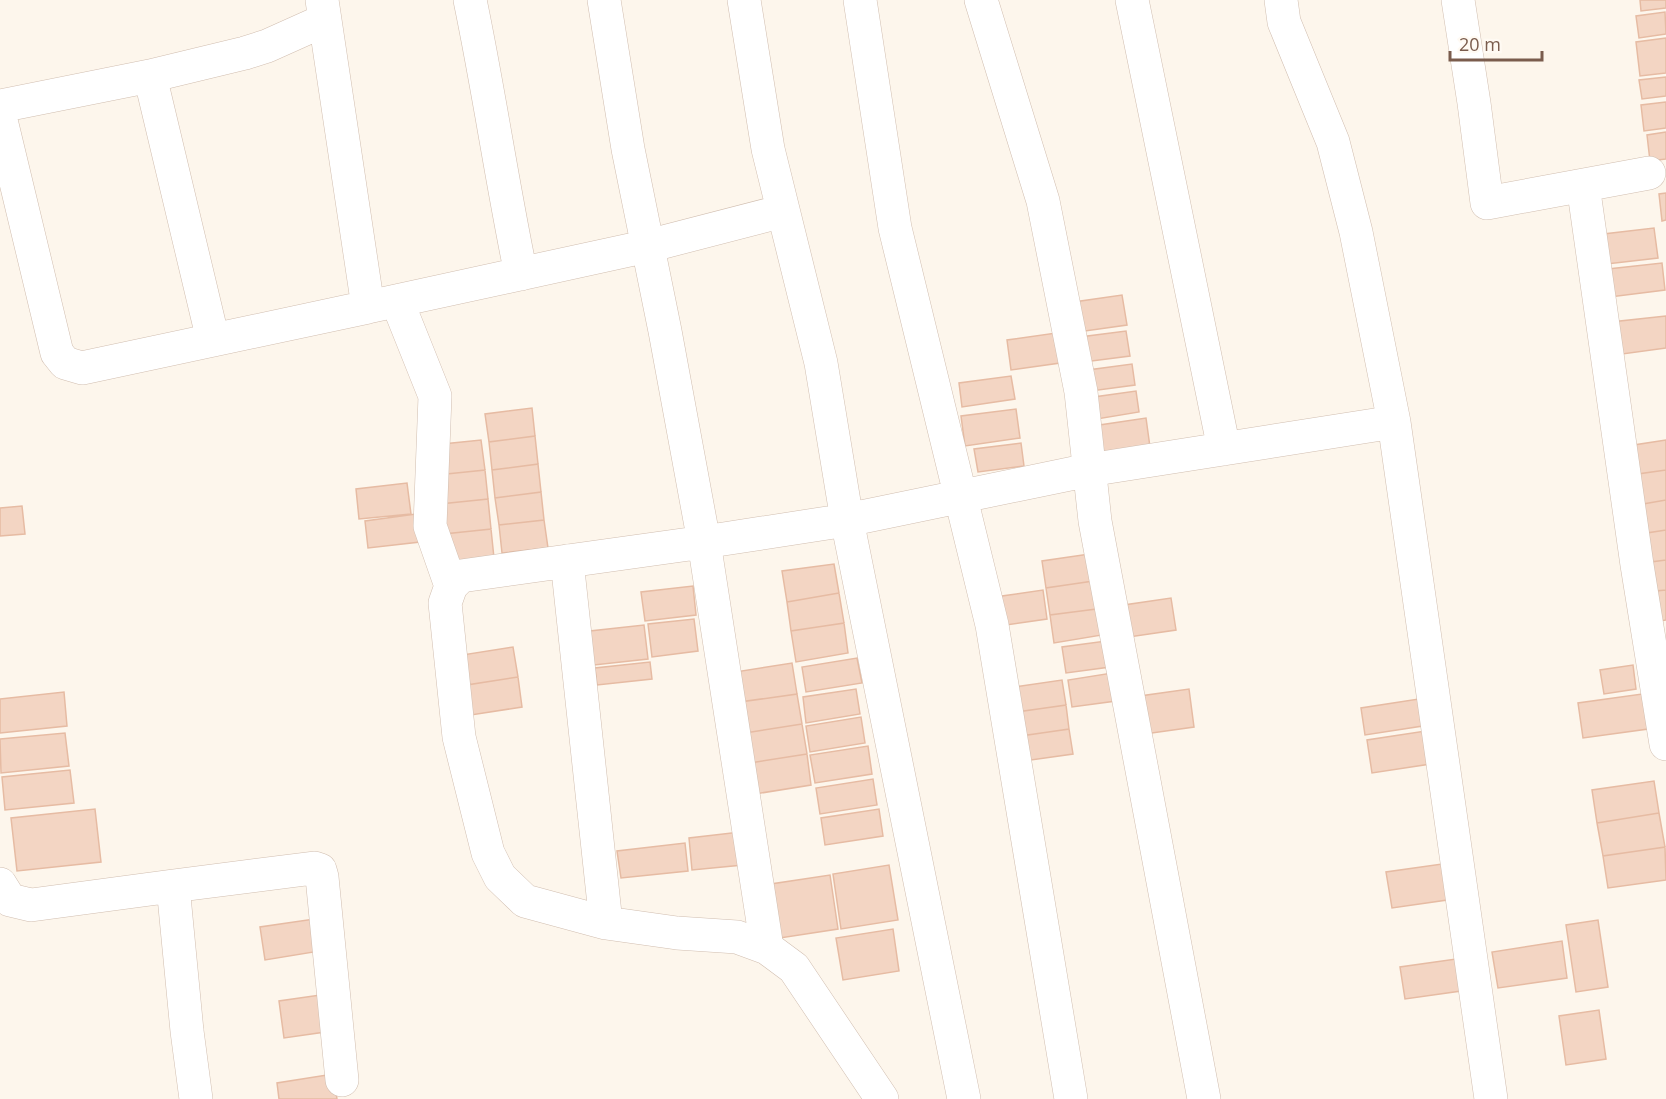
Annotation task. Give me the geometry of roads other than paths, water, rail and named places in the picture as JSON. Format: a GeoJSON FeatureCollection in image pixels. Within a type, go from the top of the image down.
{"type":"FeatureCollection","features":[{"type":"Feature","properties":{"kind":"street"},"geometry":{"type":"LineString","coordinates":[[470,0],[521,274]]}},
{"type":"Feature","properties":{"kind":"street"},"geometry":{"type":"LineString","coordinates":[[604,0],[628,149],[704,542],[767,948]]}},
{"type":"Feature","properties":{"kind":"street"},"geometry":{"type":"LineString","coordinates":[[744,0],[768,149],[821,363],[847,520],[964,1099]]}},
{"type":"Feature","properties":{"kind":"street"},"geometry":{"type":"LineString","coordinates":[[860,0],[895,228],[992,625],[1071,1099]]}},
{"type":"Feature","properties":{"kind":"street"},"geometry":{"type":"LineString","coordinates":[[981,0],[1043,201],[1081,392],[1095,521],[1204,1099]]}},
{"type":"Feature","properties":{"kind":"street"},"geometry":{"type":"LineString","coordinates":[[1132,0],[1224,449]]}},
{"type":"Feature","properties":{"kind":"street"},"geometry":{"type":"LineString","coordinates":[[1281,0],[1284,22],[1333,142],[1356,232],[1394,422],[1491,1099]]}},
{"type":"Feature","properties":{"kind":"street"},"geometry":{"type":"LineString","coordinates":[[1458,0],[1487,203],[1649,173]]}},
{"type":"Feature","properties":{"kind":"street"},"geometry":{"type":"LineString","coordinates":[[0,106],[150,76],[245,53],[267,46],[324,10],[383,304],[435,396],[430,526],[451,586]]}},
{"type":"Feature","properties":{"kind":"street"},"geometry":{"type":"LineString","coordinates":[[150,76],[213,340]]}},
{"type":"Feature","properties":{"kind":"street"},"geometry":{"type":"LineString","coordinates":[[0,116],[57,353],[65,363],[82,368],[648,246],[783,211]]}},
{"type":"Feature","properties":{"kind":"street"},"geometry":{"type":"LineString","coordinates":[[1583,185],[1637,565],[1666,744]]}},
{"type":"Feature","properties":{"kind":"street"},"geometry":{"type":"LineString","coordinates":[[882,1099],[794,968],[767,948],[736,937],[677,933],[606,923],[525,901],[500,877],[488,853],[459,737],[445,603],[451,586],[461,576],[847,520],[1089,470],[1394,422]]}},
{"type":"Feature","properties":{"kind":"street"},"geometry":{"type":"LineString","coordinates":[[567,561],[606,923]]}},
{"type":"Feature","properties":{"kind":"street"},"geometry":{"type":"LineString","coordinates":[[0,884],[10,900],[31,905],[314,868],[320,870],[342,1080]]}},
{"type":"Feature","properties":{"kind":"street"},"geometry":{"type":"LineString","coordinates":[[173,886],[196,1099]]}}]}
